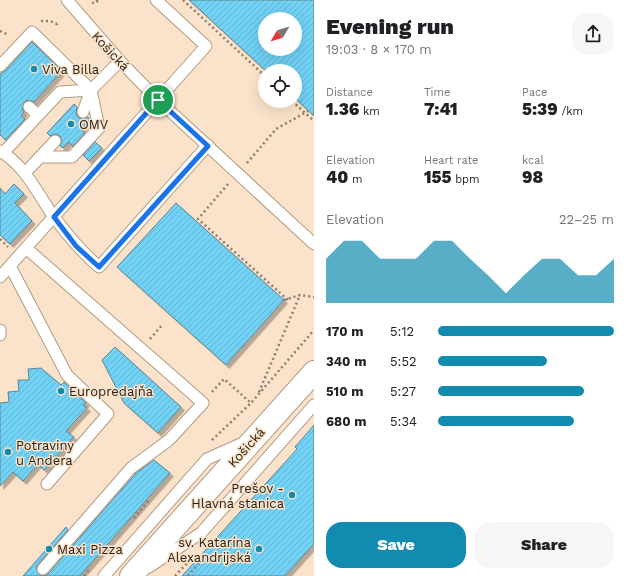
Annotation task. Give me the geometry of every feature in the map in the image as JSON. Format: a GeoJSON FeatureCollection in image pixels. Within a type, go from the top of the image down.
{"type":"FeatureCollection","features":[{"type":"Feature","properties":{"kind":"street","name":"Košická"},"geometry":{"type":"LineString","coordinates":[[131,576],[314,372]]}},
{"type":"Feature","properties":{"kind":"lane","name":"Košická"},"geometry":{"type":"LineString","coordinates":[[67,0],[120,61],[158,100],[314,244]]}},
{"type":"Feature","properties":{"kind":"lane"},"geometry":{"type":"LineString","coordinates":[[0,277],[206,46],[156,0]]}},
{"type":"Feature","properties":{"kind":"lane"},"geometry":{"type":"LineString","coordinates":[[0,66],[32,32],[91,90],[99,128],[72,157],[40,157]]}},
{"type":"Feature","properties":{"kind":"lane"},"geometry":{"type":"LineString","coordinates":[[83,112],[91,90],[120,61]]}},
{"type":"Feature","properties":{"kind":"lane"},"geometry":{"type":"LineString","coordinates":[[91,90],[60,92],[1,152],[25,173],[54,217],[76,246],[99,267],[208,146]]}},
{"type":"Feature","properties":{"kind":"lane"},"geometry":{"type":"LineString","coordinates":[[29,107],[38,115]]}},
{"type":"Feature","properties":{"kind":"lane"},"geometry":{"type":"LineString","coordinates":[[25,173],[55,141]]}},
{"type":"Feature","properties":{"kind":"lane"},"geometry":{"type":"LineString","coordinates":[[22,252],[141,349],[203,403],[169,440],[131,468],[43,569]]}},
{"type":"Feature","properties":{"kind":"lane"},"geometry":{"type":"LineString","coordinates":[[10,266],[67,375],[108,414],[47,484]]}},
{"type":"Feature","properties":{"kind":"lane"},"geometry":{"type":"LineString","coordinates":[[0,330],[0,335]]}},
{"type":"Feature","properties":{"kind":"lane"},"geometry":{"type":"LineString","coordinates":[[135,576],[201,533],[314,405]]}},
{"type":"Feature","properties":{"kind":"lane"},"geometry":{"type":"LineString","coordinates":[[104,576],[207,459],[255,437]]}},
{"type":"Feature","properties":{"kind":"path"},"geometry":{"type":"LineString","coordinates":[[92,3],[97,2],[97,0]]}},
{"type":"Feature","properties":{"kind":"path"},"geometry":{"type":"LineString","coordinates":[[183,0],[258,70]]}},
{"type":"Feature","properties":{"kind":"path"},"geometry":{"type":"LineString","coordinates":[[0,31],[9,35]]}},
{"type":"Feature","properties":{"kind":"path"},"geometry":{"type":"LineString","coordinates":[[300,108],[314,121]]}},
{"type":"Feature","properties":{"kind":"path"},"geometry":{"type":"LineString","coordinates":[[288,300],[198,219],[276,129],[308,111]]}},
{"type":"Feature","properties":{"kind":"path"},"geometry":{"type":"LineString","coordinates":[[0,239],[22,252]]}},
{"type":"Feature","properties":{"kind":"path"},"geometry":{"type":"LineString","coordinates":[[257,395],[300,295]]}},
{"type":"Feature","properties":{"kind":"path"},"geometry":{"type":"LineString","coordinates":[[284,300],[300,295],[314,297]]}},
{"type":"Feature","properties":{"kind":"path"},"geometry":{"type":"LineString","coordinates":[[141,349],[163,324]]}},
{"type":"Feature","properties":{"kind":"path"},"geometry":{"type":"LineString","coordinates":[[224,379],[251,403]]}},
{"type":"Feature","properties":{"kind":"path"},"geometry":{"type":"LineString","coordinates":[[188,576],[200,562]]}},
{"type":"Feature","properties":{"kind":"building"},"geometry":{"type":"Polygon","coordinates":[[[189,0],[314,0],[314,116],[302,105],[302,64],[258,64],[189,0]]]}},
{"type":"Feature","properties":{"kind":"building"},"geometry":{"type":"Polygon","coordinates":[[[32,42],[62,71],[34,102],[27,100],[24,103],[22,109],[24,112],[21,116],[25,119],[6,140],[0,135],[0,74],[5,71],[32,42]]]}},
{"type":"Feature","properties":{"kind":"building","name":"OMV"},"geometry":{"type":"Polygon","coordinates":[[[74,104],[77,107],[76,113],[78,117],[84,119],[88,117],[90,120],[81,129],[85,133],[73,146],[69,142],[63,148],[60,146],[62,142],[60,136],[56,134],[50,136],[47,133],[74,104]]]}},
{"type":"Feature","properties":{"kind":"building"},"geometry":{"type":"Polygon","coordinates":[[[95,142],[102,148],[89,161],[83,155],[95,142]]]}},
{"type":"Feature","properties":{"kind":"building"},"geometry":{"type":"Polygon","coordinates":[[[14,184],[24,194],[15,203],[32,221],[10,244],[0,235],[0,188],[5,194],[14,184]]]}},
{"type":"Feature","properties":{"kind":"building"},"geometry":{"type":"Polygon","coordinates":[[[176,203],[284,300],[226,365],[117,267],[176,203]]]}},
{"type":"Feature","properties":{"kind":"building"},"geometry":{"type":"Polygon","coordinates":[[[115,347],[181,407],[158,433],[124,403],[102,360],[115,347]]]}},
{"type":"Feature","properties":{"kind":"building"},"geometry":{"type":"Polygon","coordinates":[[[41,368],[61,385],[64,382],[86,403],[83,405],[87,408],[66,431],[74,437],[44,470],[38,464],[23,481],[13,472],[0,486],[0,403],[9,402],[8,392],[19,391],[18,380],[29,380],[28,369],[41,368]]]}},
{"type":"Feature","properties":{"kind":"building","name":"Prešov - Hlavná stanica"},"geometry":{"type":"Polygon","coordinates":[[[314,425],[314,544],[285,576],[182,576],[297,449],[295,447],[314,425]]]}},
{"type":"Feature","properties":{"kind":"building"},"geometry":{"type":"Polygon","coordinates":[[[154,460],[170,473],[80,576],[45,576],[136,473],[154,460]]]}},
{"type":"Feature","properties":{"kind":"building"},"geometry":{"type":"Polygon","coordinates":[[[66,527],[68,530],[36,567],[39,574],[45,576],[23,576],[66,527]]]}},
{"type":"Feature","properties":{"kind":"place","name":"Viva Billa"},"geometry":{"type":"Point","coordinates":[34,69]}},
{"type":"Feature","properties":{"kind":"place","name":"OMV"},"geometry":{"type":"Point","coordinates":[71,124]}},
{"type":"Feature","properties":{"kind":"place","name":"Europredajňa"},"geometry":{"type":"Point","coordinates":[61,391]}},
{"type":"Feature","properties":{"kind":"place","name":"Potraviny u Andera"},"geometry":{"type":"Point","coordinates":[8,452]}},
{"type":"Feature","properties":{"kind":"place","name":"Prešov - Hlavná stanica"},"geometry":{"type":"Point","coordinates":[292,495]}},
{"type":"Feature","properties":{"kind":"place","name":"Maxi Pizza"},"geometry":{"type":"Point","coordinates":[49,549]}},
{"type":"Feature","properties":{"kind":"place","name":"sv. Katarína Alexandrijská"},"geometry":{"type":"Point","coordinates":[259,549]}},
{"type":"Feature","properties":{"kind":"route"},"geometry":{"type":"LineString","coordinates":[[158,100],[208,146],[99,267],[76,246],[54,217],[158,100]]}}]}
